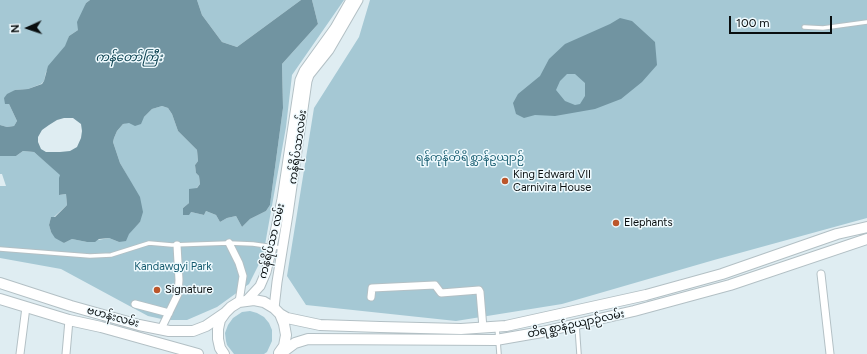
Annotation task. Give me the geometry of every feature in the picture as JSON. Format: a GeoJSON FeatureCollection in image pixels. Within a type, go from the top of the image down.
{"type":"FeatureCollection","features":[{"type":"Feature","properties":{"kind":"main road"},"geometry":{"type":"LineString","coordinates":[[327,45],[351,0]]}},
{"type":"Feature","properties":{"kind":"main road","name":"ကန်ရိပ်သာလမ်း"},"geometry":{"type":"LineString","coordinates":[[277,311],[277,248],[288,214],[307,81],[327,45],[358,0]]}},
{"type":"Feature","properties":{"kind":"main road","name":"တိရစ္ဆာန်ဥယျာဉ်လမ်း"},"geometry":{"type":"LineString","coordinates":[[243,301],[254,300],[264,302],[287,318],[320,325],[380,328],[497,327],[568,314],[646,296],[722,274],[837,234],[867,227]]}},
{"type":"Feature","properties":{"kind":"main road","name":"တိရစ္ဆာန်ဥယျာဉ်လမ်း"},"geometry":{"type":"LineString","coordinates":[[279,354],[295,343],[308,339],[498,340],[634,311],[730,285],[867,239]]}},
{"type":"Feature","properties":{"kind":"main road","name":"ကန်ရိပ်သာ လမ်း"},"geometry":{"type":"LineString","coordinates":[[243,301],[260,286],[277,248]]}},
{"type":"Feature","properties":{"kind":"main road","name":"ဗဟန်းလမ်း"},"geometry":{"type":"LineString","coordinates":[[0,283],[138,325],[180,332],[193,331],[206,326],[225,313],[231,306],[243,301]]}},
{"type":"Feature","properties":{"kind":"main road","name":"ဗဟန်းလမ်း"},"geometry":{"type":"LineString","coordinates":[[0,299],[69,320],[101,327],[198,354]]}},
{"type":"Feature","properties":{"kind":"main road"},"geometry":{"type":"LineString","coordinates":[[277,311],[284,324],[286,335],[284,346],[279,354]]}},
{"type":"Feature","properties":{"kind":"main road"},"geometry":{"type":"LineString","coordinates":[[224,354],[220,348],[218,329],[220,320],[225,313]]}},
{"type":"Feature","properties":{"kind":"street"},"geometry":{"type":"LineString","coordinates":[[229,243],[239,263],[243,276],[243,301]]}},
{"type":"Feature","properties":{"kind":"street"},"geometry":{"type":"LineString","coordinates":[[161,330],[178,294],[179,280],[177,245]]}},
{"type":"Feature","properties":{"kind":"street"},"geometry":{"type":"LineString","coordinates":[[821,274],[830,354]]}},
{"type":"Feature","properties":{"kind":"street"},"geometry":{"type":"LineString","coordinates":[[371,297],[372,288],[435,285],[441,293],[478,290],[480,292],[483,328]]}},
{"type":"Feature","properties":{"kind":"street"},"geometry":{"type":"LineString","coordinates":[[135,304],[169,313]]}},
{"type":"Feature","properties":{"kind":"street"},"geometry":{"type":"LineString","coordinates":[[20,354],[26,306]]}},
{"type":"Feature","properties":{"kind":"street"},"geometry":{"type":"LineString","coordinates":[[66,354],[69,320]]}},
{"type":"Feature","properties":{"kind":"lane"},"geometry":{"type":"LineString","coordinates":[[804,27],[823,28],[867,22]]}},
{"type":"Feature","properties":{"kind":"lane"},"geometry":{"type":"LineString","coordinates":[[0,249],[90,256],[111,255],[149,243],[177,245],[229,243],[253,244],[277,248]]}},
{"type":"Feature","properties":{"kind":"lane"},"geometry":{"type":"LineString","coordinates":[[577,324],[579,354]]}},
{"type":"Feature","properties":{"kind":"lane"},"geometry":{"type":"LineString","coordinates":[[497,327],[499,354]]}},
{"type":"Feature","properties":{"kind":"green space"},"geometry":{"type":"Polygon","coordinates":[[[0,0],[90,0],[86,3],[78,30],[69,36],[66,46],[46,72],[44,81],[41,84],[28,89],[15,90],[9,104],[17,121],[14,126],[7,127],[0,125],[0,0]]]}},
{"type":"Feature","properties":{"kind":"green space"},"geometry":{"type":"Polygon","coordinates":[[[197,0],[301,0],[237,47],[222,42],[202,15],[197,0]]]}},
{"type":"Feature","properties":{"kind":"green space","name":"Kandawgyi Park"},"geometry":{"type":"Polygon","coordinates":[[[312,0],[344,0],[292,75],[286,127],[263,256],[249,284],[217,307],[187,320],[166,320],[148,316],[61,269],[0,258],[0,186],[6,186],[2,174],[0,174],[0,156],[16,156],[23,151],[34,152],[61,175],[60,195],[66,194],[67,205],[54,217],[51,217],[49,225],[51,232],[64,243],[72,239],[87,242],[109,238],[119,242],[140,222],[128,177],[120,163],[113,142],[114,138],[117,131],[123,124],[144,117],[152,109],[162,106],[168,108],[172,114],[178,131],[197,150],[198,161],[195,165],[200,184],[189,197],[189,203],[183,208],[191,212],[204,215],[206,211],[216,215],[220,222],[227,218],[236,216],[242,227],[250,219],[266,211],[270,205],[283,108],[282,64],[318,24],[312,0]]]}},
{"type":"Feature","properties":{"kind":"green space","name":"ရန်ကုန်တိရိစ္ဆာန်ဥယျာဉ်"},"geometry":{"type":"Polygon","coordinates":[[[370,0],[867,0],[867,218],[562,304],[456,321],[306,305],[287,276],[314,108],[359,37],[370,0]]]}},
{"type":"Feature","properties":{"kind":"green space"},"geometry":{"type":"Polygon","coordinates":[[[250,311],[264,317],[269,323],[272,330],[272,341],[267,352],[264,354],[234,354],[227,345],[225,333],[233,318],[242,312],[250,311]]]}},
{"type":"Feature","properties":{"kind":"water","name":"ကန်တော်ကြီး"},"geometry":{"type":"Polygon","coordinates":[[[90,0],[197,0],[202,15],[222,42],[237,47],[301,0],[312,0],[318,24],[282,64],[283,108],[270,205],[266,211],[250,219],[242,227],[236,216],[227,218],[220,222],[216,215],[206,211],[204,215],[191,212],[189,215],[183,215],[183,208],[189,203],[189,189],[197,188],[200,184],[195,165],[198,161],[197,150],[178,131],[172,114],[168,108],[162,106],[152,109],[144,117],[141,124],[135,126],[129,123],[123,124],[117,131],[114,138],[113,142],[120,163],[140,197],[143,212],[140,222],[129,234],[126,241],[119,242],[109,238],[99,239],[95,242],[87,242],[72,239],[64,243],[55,238],[49,225],[51,217],[55,217],[67,205],[66,194],[59,195],[60,175],[34,152],[23,151],[16,156],[0,156],[0,125],[7,127],[14,126],[17,121],[9,104],[5,104],[4,98],[7,94],[15,90],[28,89],[42,84],[48,66],[65,46],[69,36],[78,30],[77,22],[86,3],[90,0]],[[73,118],[57,120],[42,130],[38,137],[38,142],[41,149],[46,152],[60,152],[70,151],[77,147],[82,131],[81,124],[73,118]]]}},
{"type":"Feature","properties":{"kind":"water"},"geometry":{"type":"Polygon","coordinates":[[[620,18],[632,21],[655,42],[657,65],[642,82],[621,99],[595,109],[555,116],[535,115],[524,118],[516,114],[513,103],[518,94],[540,76],[549,59],[565,44],[620,18]],[[567,74],[560,81],[556,90],[565,101],[575,105],[580,104],[585,96],[585,83],[575,74],[567,74]]]}},
{"type":"Feature","properties":{"kind":"place","name":"King Edward VII Carnivira House"},"geometry":{"type":"Point","coordinates":[505,181]}},
{"type":"Feature","properties":{"kind":"place","name":"Elephants"},"geometry":{"type":"Point","coordinates":[616,223]}},
{"type":"Feature","properties":{"kind":"place","name":"Signature"},"geometry":{"type":"Point","coordinates":[157,290]}}]}
